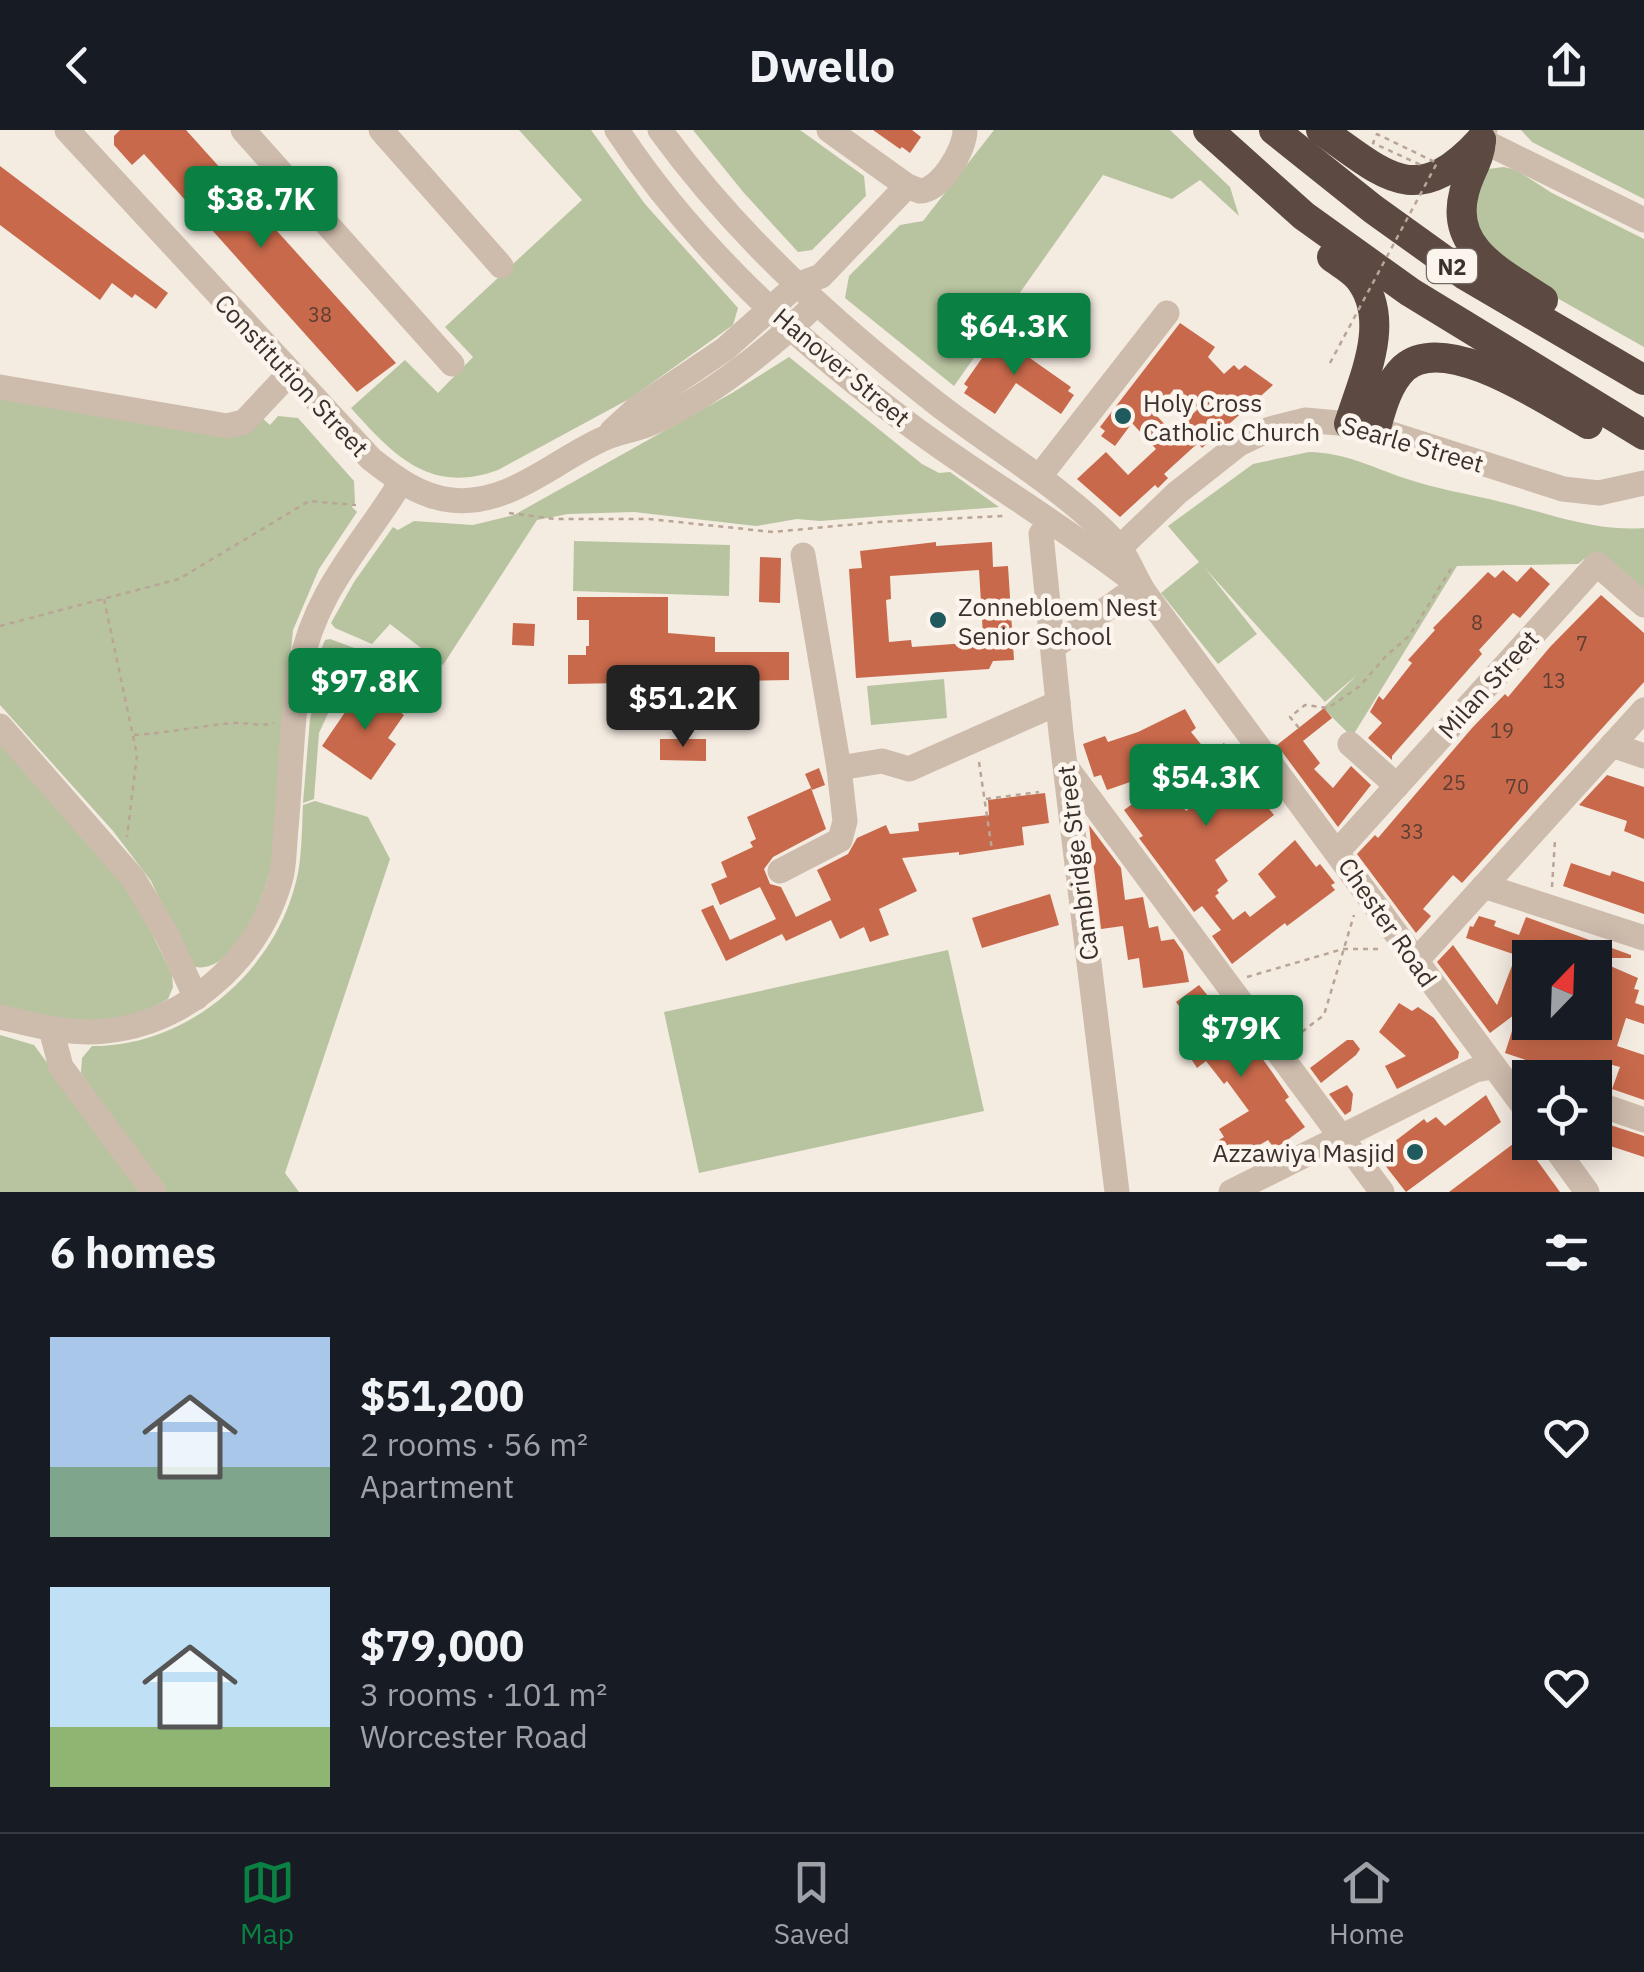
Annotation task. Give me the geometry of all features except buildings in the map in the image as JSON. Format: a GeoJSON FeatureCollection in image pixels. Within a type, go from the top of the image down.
{"type":"FeatureCollection","features":[{"type":"Feature","properties":{"kind":"highway"},"geometry":{"type":"LineString","coordinates":[[1190,130],[1286,221],[1358,277],[1374,308],[1375,334],[1362,428]]}},
{"type":"Feature","properties":{"kind":"highway","name":"N2"},"geometry":{"type":"LineString","coordinates":[[1208,130],[1304,216],[1401,286],[1634,438]]}},
{"type":"Feature","properties":{"kind":"highway","name":"N2"},"geometry":{"type":"LineString","coordinates":[[1274,130],[1373,209],[1465,275],[1644,380]]}},
{"type":"Feature","properties":{"kind":"highway"},"geometry":{"type":"LineString","coordinates":[[1321,130],[1388,177],[1413,182],[1435,178],[1466,157],[1483,135]]}},
{"type":"Feature","properties":{"kind":"highway"},"geometry":{"type":"LineString","coordinates":[[1483,135],[1480,154],[1463,194],[1466,238],[1480,258],[1644,366]]}},
{"type":"Feature","properties":{"kind":"highway"},"geometry":{"type":"LineString","coordinates":[[1362,428],[1404,368],[1428,357],[1445,356],[1634,438]]}},
{"type":"Feature","properties":{"kind":"street"},"geometry":{"type":"LineString","coordinates":[[243,130],[452,364]]}},
{"type":"Feature","properties":{"kind":"street"},"geometry":{"type":"LineString","coordinates":[[381,130],[500,266]]}},
{"type":"Feature","properties":{"kind":"street","name":"Hanover Street"},"geometry":{"type":"LineString","coordinates":[[617,130],[684,218],[792,328],[918,431],[1113,553]]}},
{"type":"Feature","properties":{"kind":"street","name":"Hanover Street"},"geometry":{"type":"LineString","coordinates":[[660,130],[699,182],[809,280],[816,304],[940,406],[1039,477],[1113,553]]}},
{"type":"Feature","properties":{"kind":"street"},"geometry":{"type":"LineString","coordinates":[[829,130],[920,192],[934,187],[963,146],[965,130]]}},
{"type":"Feature","properties":{"kind":"street","name":"Constitution Street"},"geometry":{"type":"LineString","coordinates":[[81,135],[289,374],[370,459],[400,482],[453,501],[491,496],[518,486],[605,438]]}},
{"type":"Feature","properties":{"kind":"street"},"geometry":{"type":"LineString","coordinates":[[1483,135],[1644,220]]}},
{"type":"Feature","properties":{"kind":"street"},"geometry":{"type":"LineString","coordinates":[[605,438],[636,409],[725,348],[809,280],[908,186]]}},
{"type":"Feature","properties":{"kind":"street"},"geometry":{"type":"LineString","coordinates":[[605,438],[665,415],[752,360],[816,304]]}},
{"type":"Feature","properties":{"kind":"street"},"geometry":{"type":"LineString","coordinates":[[1039,477],[1167,313]]}},
{"type":"Feature","properties":{"kind":"street"},"geometry":{"type":"LineString","coordinates":[[0,387],[227,426],[244,422],[289,374]]}},
{"type":"Feature","properties":{"kind":"street","name":"Searle Street"},"geometry":{"type":"LineString","coordinates":[[1113,553],[1202,472],[1253,436],[1305,420],[1362,428],[1563,489],[1599,494],[1644,483]]}},
{"type":"Feature","properties":{"kind":"street"},"geometry":{"type":"LineString","coordinates":[[0,1017],[51,1029],[103,1032],[144,1024],[196,998],[227,973],[252,942],[281,880],[300,668],[325,592],[400,482]]}},
{"type":"Feature","properties":{"kind":"street","name":"Cambridge Street"},"geometry":{"type":"LineString","coordinates":[[1041,534],[1116,1192]]}},
{"type":"Feature","properties":{"kind":"street","name":"Chester Road"},"geometry":{"type":"LineString","coordinates":[[1113,553],[1338,851],[1512,1092]]}},
{"type":"Feature","properties":{"kind":"street"},"geometry":{"type":"LineString","coordinates":[[792,869],[840,840],[850,801],[816,696],[803,556]]}},
{"type":"Feature","properties":{"kind":"street","name":"Milan Street"},"geometry":{"type":"LineString","coordinates":[[1338,851],[1598,564],[1644,605]]}},
{"type":"Feature","properties":{"kind":"street"},"geometry":{"type":"LineString","coordinates":[[1053,647],[1139,586]]}},
{"type":"Feature","properties":{"kind":"street"},"geometry":{"type":"LineString","coordinates":[[838,768],[882,761],[909,769],[1058,703]]}},
{"type":"Feature","properties":{"kind":"street"},"geometry":{"type":"LineString","coordinates":[[1409,953],[1484,886],[1644,710]]}},
{"type":"Feature","properties":{"kind":"street"},"geometry":{"type":"LineString","coordinates":[[0,726],[133,878],[167,935],[196,998]]}},
{"type":"Feature","properties":{"kind":"street"},"geometry":{"type":"LineString","coordinates":[[1350,744],[1397,786]]}},
{"type":"Feature","properties":{"kind":"street"},"geometry":{"type":"LineString","coordinates":[[1612,745],[1644,756]]}},
{"type":"Feature","properties":{"kind":"street"},"geometry":{"type":"LineString","coordinates":[[1065,766],[1382,1192]]}},
{"type":"Feature","properties":{"kind":"street"},"geometry":{"type":"LineString","coordinates":[[1484,886],[1644,938]]}},
{"type":"Feature","properties":{"kind":"street"},"geometry":{"type":"LineString","coordinates":[[51,1029],[61,1067],[154,1192]]}},
{"type":"Feature","properties":{"kind":"street"},"geometry":{"type":"LineString","coordinates":[[1232,1192],[1475,1070],[1493,1067],[1512,1074]]}},
{"type":"Feature","properties":{"kind":"street"},"geometry":{"type":"LineString","coordinates":[[1612,1108],[1644,1120]]}},
{"type":"Feature","properties":{"kind":"street"},"geometry":{"type":"LineString","coordinates":[[1564,1160],[1588,1192]]}},
{"type":"Feature","properties":{"kind":"path"},"geometry":{"type":"LineString","coordinates":[[1330,363],[1437,163],[1377,134],[1373,143],[1421,165]]}},
{"type":"Feature","properties":{"kind":"path"},"geometry":{"type":"LineString","coordinates":[[0,626],[179,579],[309,501],[356,505]]}},
{"type":"Feature","properties":{"kind":"path"},"geometry":{"type":"LineString","coordinates":[[514,515],[555,519],[649,518],[773,532],[1009,516]]}},
{"type":"Feature","properties":{"kind":"path"},"geometry":{"type":"LineString","coordinates":[[1299,728],[1290,717],[1306,705],[1333,706],[1360,686],[1409,636],[1451,569]]}},
{"type":"Feature","properties":{"kind":"path"},"geometry":{"type":"LineString","coordinates":[[104,598],[137,755],[126,834],[133,878]]}},
{"type":"Feature","properties":{"kind":"path"},"geometry":{"type":"LineString","coordinates":[[132,735],[164,733],[187,726],[266,725],[296,716]]}},
{"type":"Feature","properties":{"kind":"path"},"geometry":{"type":"LineString","coordinates":[[976,738],[992,850]]}},
{"type":"Feature","properties":{"kind":"path"},"geometry":{"type":"LineString","coordinates":[[984,799],[1040,792]]}},
{"type":"Feature","properties":{"kind":"path"},"geometry":{"type":"LineString","coordinates":[[1551,908],[1558,808]]}},
{"type":"Feature","properties":{"kind":"path"},"geometry":{"type":"LineString","coordinates":[[1278,1052],[1324,1015],[1358,905]]}},
{"type":"Feature","properties":{"kind":"path"},"geometry":{"type":"LineString","coordinates":[[1226,982],[1343,950],[1394,949],[1409,953]]}},
{"type":"Feature","properties":{"kind":"green space"},"geometry":{"type":"Polygon","coordinates":[[[519,130],[591,130],[645,204],[738,308],[733,325],[631,398],[498,470],[474,476],[433,474],[398,455],[351,408],[405,360],[438,393],[473,357],[445,327],[582,200],[519,130]]]}},
{"type":"Feature","properties":{"kind":"green space"},"geometry":{"type":"Polygon","coordinates":[[[693,130],[800,130],[864,176],[866,196],[812,250],[798,252],[693,130]]]}},
{"type":"Feature","properties":{"kind":"green space"},"geometry":{"type":"Polygon","coordinates":[[[994,130],[1170,130],[1230,187],[1239,216],[1200,180],[1172,199],[1103,175],[954,386],[845,298],[849,276],[900,225],[923,221],[994,130]]]}},
{"type":"Feature","properties":{"kind":"green space"},"geometry":{"type":"Polygon","coordinates":[[[1521,130],[1644,130],[1644,199],[1532,142],[1521,130]]]}},
{"type":"Feature","properties":{"kind":"green space"},"geometry":{"type":"Polygon","coordinates":[[[1504,167],[1644,239],[1644,347],[1550,294],[1476,236],[1474,189],[1488,169],[1504,167]]]}},
{"type":"Feature","properties":{"kind":"green space"},"geometry":{"type":"Polygon","coordinates":[[[789,357],[922,464],[939,473],[950,472],[999,507],[820,521],[797,519],[756,526],[634,512],[568,514],[537,520],[443,665],[390,624],[372,644],[331,623],[393,527],[398,530],[414,521],[473,525],[514,515],[789,357]]]}},
{"type":"Feature","properties":{"kind":"green space"},"geometry":{"type":"Polygon","coordinates":[[[0,399],[262,418],[270,425],[278,416],[298,418],[354,481],[352,507],[357,512],[319,569],[293,630],[267,881],[244,934],[220,961],[206,967],[191,966],[151,881],[113,831],[0,705],[0,399]]]}},
{"type":"Feature","properties":{"kind":"green space"},"geometry":{"type":"Polygon","coordinates":[[[1309,452],[1347,458],[1428,485],[1572,521],[1644,528],[1644,592],[1608,560],[1457,566],[1352,737],[1323,708],[1357,675],[1325,702],[1205,568],[1257,634],[1218,664],[1161,593],[1199,562],[1168,526],[1253,464],[1309,452]]]}},
{"type":"Feature","properties":{"kind":"green space"},"geometry":{"type":"Polygon","coordinates":[[[574,541],[730,545],[729,596],[573,591],[574,541]]]}},
{"type":"Feature","properties":{"kind":"green space"},"geometry":{"type":"Polygon","coordinates":[[[325,640],[368,653],[337,694],[319,733],[314,799],[303,803],[310,719],[323,666],[318,657],[325,640]]]}},
{"type":"Feature","properties":{"kind":"green space"},"geometry":{"type":"Polygon","coordinates":[[[944,679],[947,718],[871,725],[867,686],[944,679]]]}},
{"type":"Feature","properties":{"kind":"green space"},"geometry":{"type":"Polygon","coordinates":[[[0,741],[113,865],[172,975],[168,999],[128,1016],[107,1019],[64,1018],[0,1007],[0,741]]]}},
{"type":"Feature","properties":{"kind":"green space"},"geometry":{"type":"Polygon","coordinates":[[[315,801],[368,817],[390,859],[285,1173],[299,1192],[166,1192],[81,1073],[82,1058],[92,1046],[129,1043],[197,1016],[227,994],[253,967],[290,903],[299,867],[303,805],[315,801]]]}},
{"type":"Feature","properties":{"kind":"green space"},"geometry":{"type":"Polygon","coordinates":[[[948,950],[984,1111],[699,1173],[664,1012],[948,950]]]}},
{"type":"Feature","properties":{"kind":"green space"},"geometry":{"type":"Polygon","coordinates":[[[0,1035],[34,1045],[142,1192],[0,1192],[0,1035]]]}},
{"type":"Feature","properties":{"kind":"place","name":"Holy Cross Catholic Church"},"geometry":{"type":"Point","coordinates":[1123,416]}},
{"type":"Feature","properties":{"kind":"place","name":"Zonnebloem Nest Senior School"},"geometry":{"type":"Point","coordinates":[938,620]}},
{"type":"Feature","properties":{"kind":"place","name":"Azzawiya Masjid"},"geometry":{"type":"Point","coordinates":[1415,1152]}}]}
